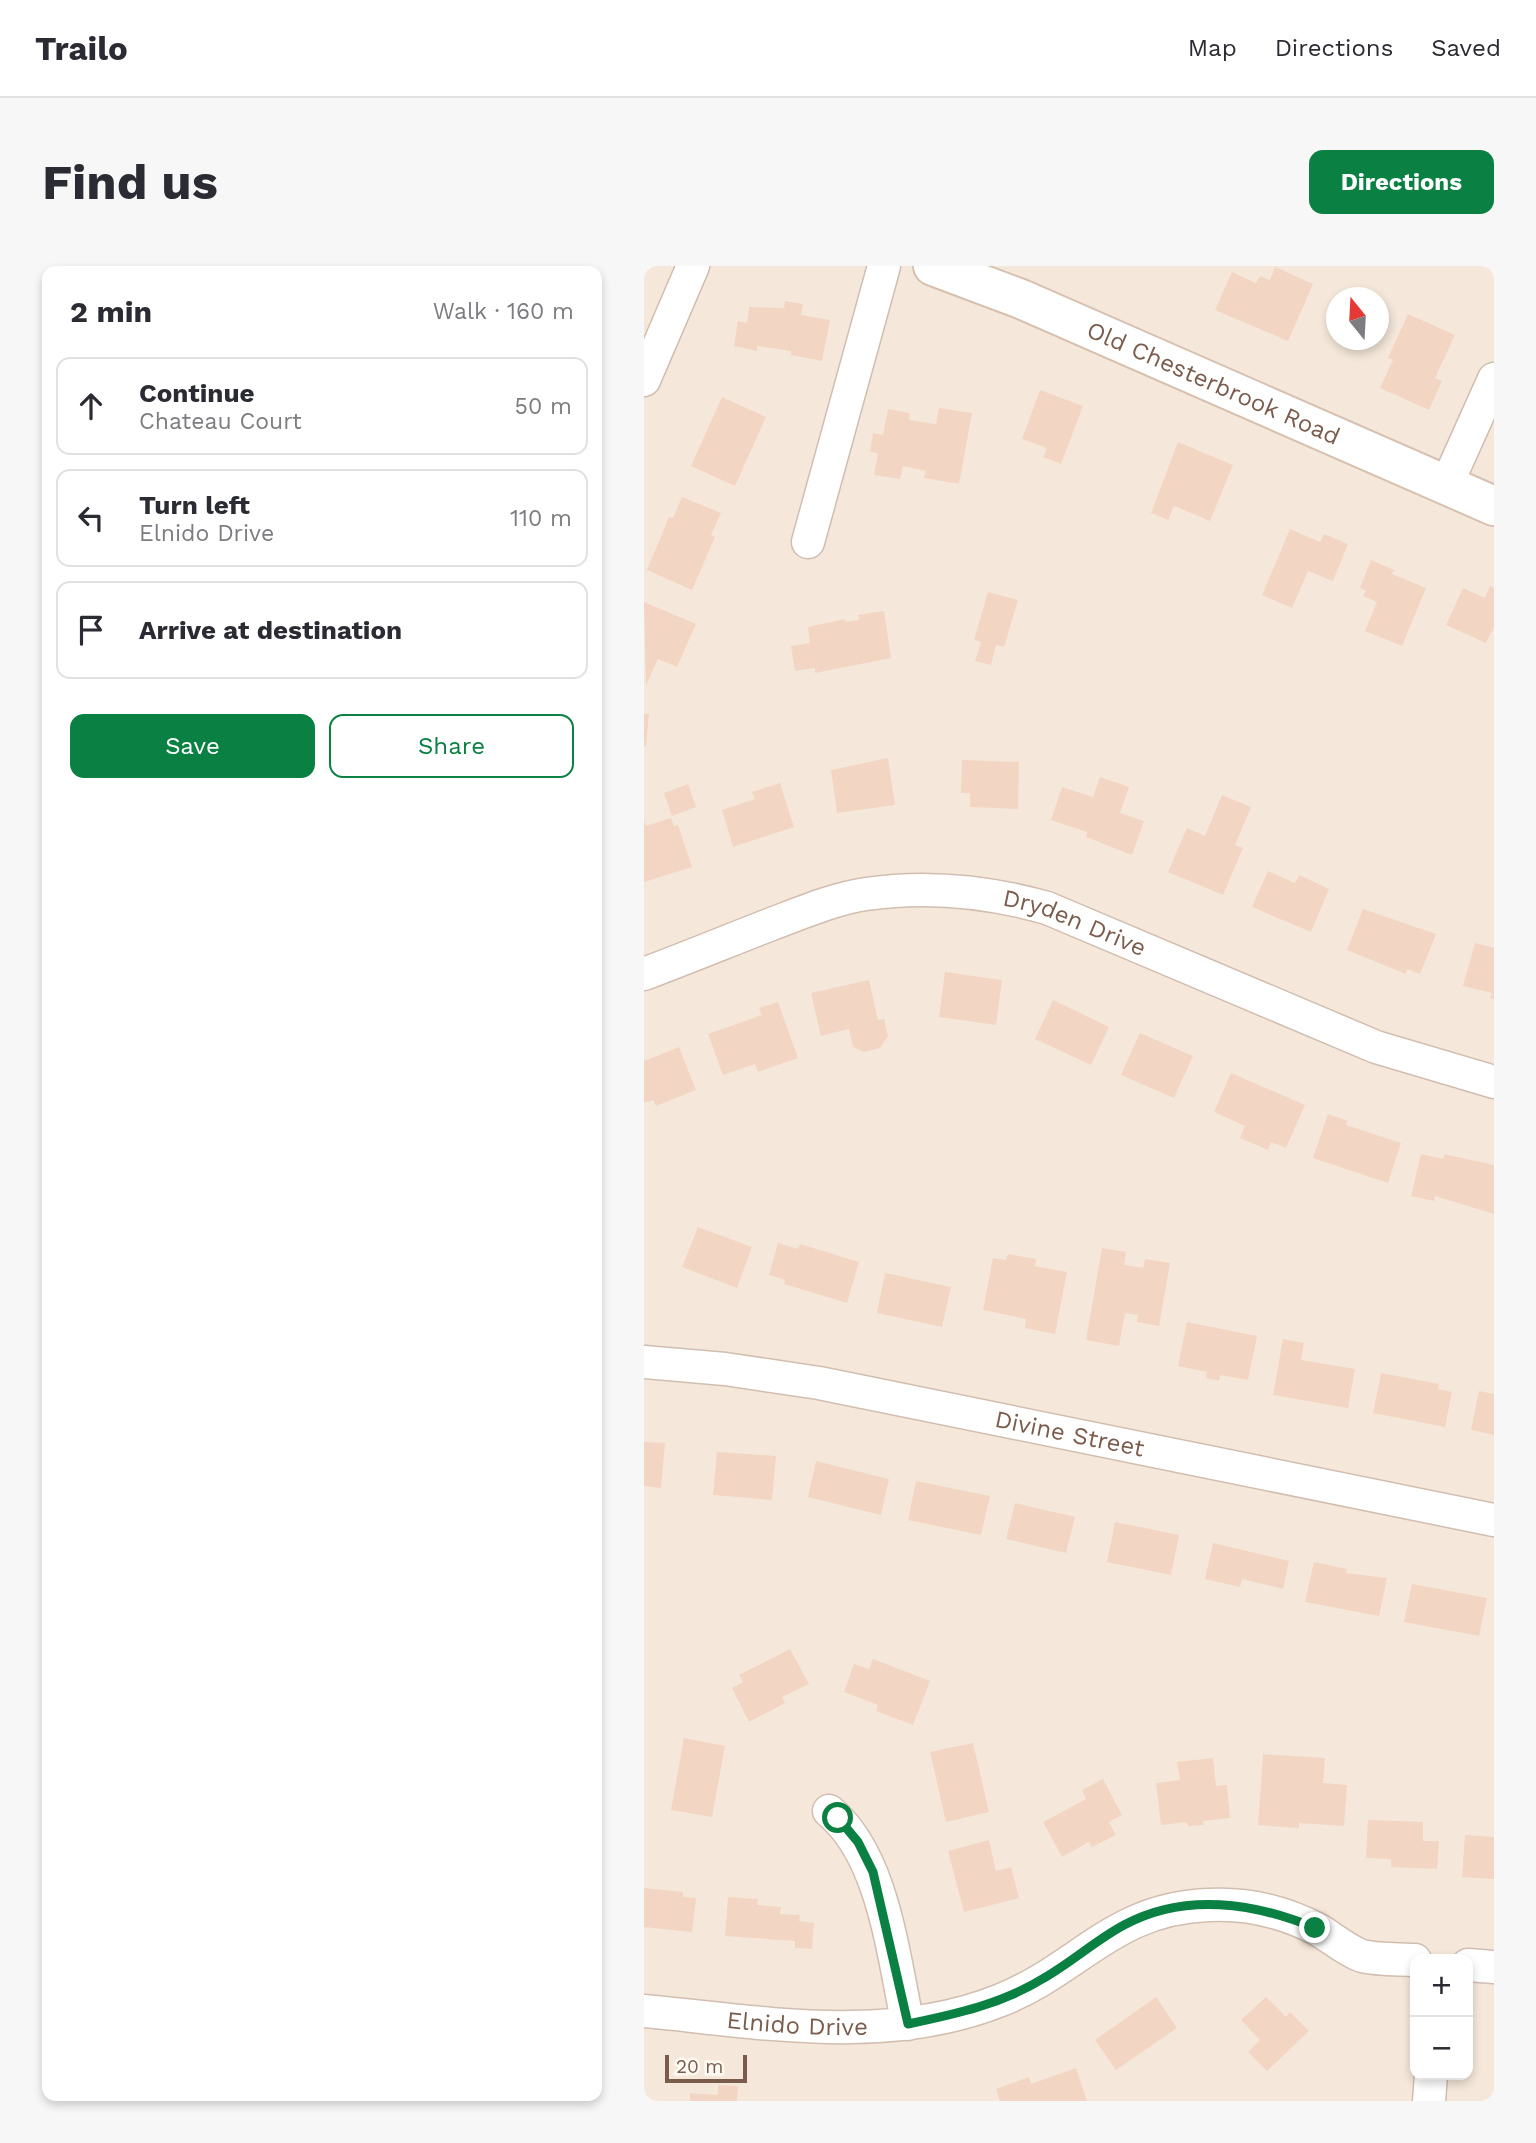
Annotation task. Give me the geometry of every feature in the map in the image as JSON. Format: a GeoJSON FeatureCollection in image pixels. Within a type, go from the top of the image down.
{"type":"FeatureCollection","features":[{"type":"Feature","properties":{"kind":"street"},"geometry":{"type":"LineString","coordinates":[[644,380],[692,266]]}},
{"type":"Feature","properties":{"kind":"street"},"geometry":{"type":"LineString","coordinates":[[808,541],[884,266]]}},
{"type":"Feature","properties":{"kind":"street","name":"Old Chesterbrook Road"},"geometry":{"type":"LineString","coordinates":[[933,266],[1021,299],[1494,506]]}},
{"type":"Feature","properties":{"kind":"street"},"geometry":{"type":"LineString","coordinates":[[1446,486],[1494,379]]}},
{"type":"Feature","properties":{"kind":"street","name":"Dryden Drive"},"geometry":{"type":"LineString","coordinates":[[644,974],[821,905],[876,893],[914,889],[959,890],[1007,897],[1046,908],[1376,1047],[1494,1082]]}},
{"type":"Feature","properties":{"kind":"street","name":"Divine Street"},"geometry":{"type":"LineString","coordinates":[[644,1362],[726,1369],[819,1383],[1494,1520]]}},
{"type":"Feature","properties":{"kind":"street"},"geometry":{"type":"LineString","coordinates":[[830,1811],[858,1842],[873,1872],[908,2024]]}},
{"type":"Feature","properties":{"kind":"street","name":"Elnido Drive"},"geometry":{"type":"LineString","coordinates":[[644,2011],[798,2026],[856,2028],[908,2024],[966,2012],[1002,2000],[1044,1978],[1128,1923],[1171,1909],[1241,1905],[1277,1912],[1315,1928],[1362,1956],[1410,1961]]}},
{"type":"Feature","properties":{"kind":"street"},"geometry":{"type":"LineString","coordinates":[[1473,1965],[1494,1967]]}},
{"type":"Feature","properties":{"kind":"street"},"geometry":{"type":"LineString","coordinates":[[1429,2101],[1431,2080]]}},
{"type":"Feature","properties":{"kind":"shaded area"},"geometry":{"type":"Polygon","coordinates":[[[644,266],[1494,266],[1494,2101],[644,2101],[644,266]]]}},
{"type":"Feature","properties":{"kind":"building"},"geometry":{"type":"Polygon","coordinates":[[[1275,267],[1313,284],[1288,341],[1215,310],[1232,272],[1256,283],[1260,276],[1270,280],[1275,267]]]}},
{"type":"Feature","properties":{"kind":"building"},"geometry":{"type":"Polygon","coordinates":[[[785,301],[803,304],[801,315],[830,320],[822,361],[791,355],[791,351],[757,346],[757,351],[734,346],[738,321],[747,323],[749,307],[784,308],[785,301]]]}},
{"type":"Feature","properties":{"kind":"building"},"geometry":{"type":"Polygon","coordinates":[[[1408,314],[1455,335],[1435,378],[1442,381],[1429,410],[1380,388],[1393,360],[1388,358],[1408,314]]]}},
{"type":"Feature","properties":{"kind":"building"},"geometry":{"type":"Polygon","coordinates":[[[1040,390],[1083,406],[1061,464],[1043,457],[1047,448],[1022,439],[1040,390]]]}},
{"type":"Feature","properties":{"kind":"building"},"geometry":{"type":"Polygon","coordinates":[[[722,397],[766,417],[735,486],[691,466],[722,397]]]}},
{"type":"Feature","properties":{"kind":"building"},"geometry":{"type":"Polygon","coordinates":[[[939,408],[972,413],[959,484],[924,478],[926,471],[903,466],[900,479],[874,475],[878,453],[870,452],[873,433],[883,435],[888,409],[910,413],[909,420],[936,424],[939,408]]]}},
{"type":"Feature","properties":{"kind":"building"},"geometry":{"type":"Polygon","coordinates":[[[1178,442],[1233,465],[1210,521],[1174,506],[1168,520],[1151,513],[1178,442]]]}},
{"type":"Feature","properties":{"kind":"building"},"geometry":{"type":"Polygon","coordinates":[[[682,497],[721,513],[711,535],[715,537],[692,590],[647,570],[669,517],[673,518],[682,497]]]}},
{"type":"Feature","properties":{"kind":"building"},"geometry":{"type":"Polygon","coordinates":[[[1290,529],[1320,542],[1324,534],[1348,544],[1333,581],[1308,571],[1292,608],[1262,595],[1290,529]]]}},
{"type":"Feature","properties":{"kind":"building"},"geometry":{"type":"Polygon","coordinates":[[[1371,560],[1394,570],[1392,574],[1426,588],[1402,646],[1365,631],[1377,602],[1363,596],[1366,591],[1360,588],[1371,560]]]}},
{"type":"Feature","properties":{"kind":"building"},"geometry":{"type":"Polygon","coordinates":[[[1490,586],[1494,588],[1494,627],[1486,643],[1446,625],[1463,588],[1485,598],[1490,586]]]}},
{"type":"Feature","properties":{"kind":"building"},"geometry":{"type":"Polygon","coordinates":[[[988,592],[1018,600],[1004,647],[996,645],[991,665],[975,661],[981,642],[974,640],[988,592]]]}},
{"type":"Feature","properties":{"kind":"building"},"geometry":{"type":"Polygon","coordinates":[[[644,602],[696,624],[677,667],[658,659],[646,685],[644,602]]]}},
{"type":"Feature","properties":{"kind":"building"},"geometry":{"type":"Polygon","coordinates":[[[884,611],[891,658],[815,673],[815,668],[795,671],[791,646],[810,643],[808,627],[845,619],[845,622],[859,620],[858,615],[884,611]]]}},
{"type":"Feature","properties":{"kind":"building"},"geometry":{"type":"Polygon","coordinates":[[[644,714],[649,714],[646,746],[644,746],[644,714]]]}},
{"type":"Feature","properties":{"kind":"building"},"geometry":{"type":"Polygon","coordinates":[[[888,758],[895,805],[837,813],[831,770],[888,758]]]}},
{"type":"Feature","properties":{"kind":"building"},"geometry":{"type":"Polygon","coordinates":[[[962,760],[1019,762],[1018,809],[970,807],[970,793],[961,793],[962,760]]]}},
{"type":"Feature","properties":{"kind":"building"},"geometry":{"type":"Polygon","coordinates":[[[1100,777],[1129,787],[1120,813],[1144,821],[1132,855],[1086,837],[1087,832],[1051,820],[1062,787],[1093,797],[1100,777]]]}},
{"type":"Feature","properties":{"kind":"building"},"geometry":{"type":"Polygon","coordinates":[[[780,783],[794,827],[733,847],[722,810],[755,799],[752,792],[780,783]]]}},
{"type":"Feature","properties":{"kind":"building"},"geometry":{"type":"Polygon","coordinates":[[[688,784],[696,807],[672,816],[664,793],[688,784]]]}},
{"type":"Feature","properties":{"kind":"building"},"geometry":{"type":"Polygon","coordinates":[[[1222,795],[1251,807],[1235,845],[1243,848],[1223,895],[1168,872],[1187,828],[1205,836],[1222,795]]]}},
{"type":"Feature","properties":{"kind":"building"},"geometry":{"type":"Polygon","coordinates":[[[671,818],[674,826],[678,825],[692,867],[644,882],[644,820],[646,826],[671,818]]]}},
{"type":"Feature","properties":{"kind":"building"},"geometry":{"type":"Polygon","coordinates":[[[1268,871],[1295,883],[1299,875],[1329,889],[1311,932],[1252,907],[1268,871]]]}},
{"type":"Feature","properties":{"kind":"building"},"geometry":{"type":"Polygon","coordinates":[[[1363,909],[1436,934],[1420,974],[1407,969],[1406,974],[1347,950],[1363,909]]]}},
{"type":"Feature","properties":{"kind":"building"},"geometry":{"type":"Polygon","coordinates":[[[1475,943],[1494,948],[1494,999],[1490,998],[1492,993],[1463,986],[1475,943]]]}},
{"type":"Feature","properties":{"kind":"building"},"geometry":{"type":"Polygon","coordinates":[[[945,972],[1002,980],[996,1025],[939,1017],[945,972]]]}},
{"type":"Feature","properties":{"kind":"building"},"geometry":{"type":"Polygon","coordinates":[[[869,980],[878,1020],[884,1019],[888,1036],[880,1048],[864,1052],[853,1047],[849,1029],[821,1036],[811,993],[869,980]]]}},
{"type":"Feature","properties":{"kind":"building"},"geometry":{"type":"Polygon","coordinates":[[[1053,1000],[1109,1027],[1091,1065],[1035,1039],[1053,1000]]]}},
{"type":"Feature","properties":{"kind":"building"},"geometry":{"type":"Polygon","coordinates":[[[778,1002],[798,1058],[758,1072],[755,1064],[723,1075],[708,1034],[762,1015],[759,1008],[778,1002]]]}},
{"type":"Feature","properties":{"kind":"building"},"geometry":{"type":"Polygon","coordinates":[[[1140,1033],[1193,1056],[1174,1098],[1121,1075],[1140,1033]]]}},
{"type":"Feature","properties":{"kind":"building"},"geometry":{"type":"Polygon","coordinates":[[[679,1047],[696,1090],[656,1106],[653,1100],[644,1103],[644,1061],[679,1047]]]}},
{"type":"Feature","properties":{"kind":"building"},"geometry":{"type":"Polygon","coordinates":[[[1231,1073],[1305,1105],[1286,1148],[1271,1142],[1268,1150],[1240,1138],[1245,1126],[1214,1112],[1231,1073]]]}},
{"type":"Feature","properties":{"kind":"building"},"geometry":{"type":"Polygon","coordinates":[[[1328,1114],[1348,1121],[1346,1125],[1401,1143],[1388,1183],[1313,1158],[1328,1114]]]}},
{"type":"Feature","properties":{"kind":"building"},"geometry":{"type":"Polygon","coordinates":[[[1421,1154],[1444,1159],[1444,1154],[1494,1165],[1494,1214],[1435,1196],[1434,1201],[1411,1196],[1421,1154]]]}},
{"type":"Feature","properties":{"kind":"building"},"geometry":{"type":"Polygon","coordinates":[[[698,1227],[752,1247],[737,1288],[682,1267],[698,1227]]]}},
{"type":"Feature","properties":{"kind":"building"},"geometry":{"type":"Polygon","coordinates":[[[778,1243],[798,1249],[800,1244],[859,1262],[847,1303],[784,1284],[785,1280],[769,1275],[778,1243]]]}},
{"type":"Feature","properties":{"kind":"building"},"geometry":{"type":"Polygon","coordinates":[[[1102,1248],[1126,1252],[1124,1265],[1143,1268],[1145,1259],[1170,1263],[1159,1326],[1137,1322],[1138,1315],[1125,1313],[1119,1346],[1086,1340],[1102,1248]]]}},
{"type":"Feature","properties":{"kind":"building"},"geometry":{"type":"Polygon","coordinates":[[[1008,1254],[1036,1259],[1035,1266],[1067,1272],[1055,1334],[1025,1328],[1026,1319],[983,1310],[993,1258],[1006,1260],[1008,1254]]]}},
{"type":"Feature","properties":{"kind":"building"},"geometry":{"type":"Polygon","coordinates":[[[885,1273],[951,1287],[942,1327],[877,1313],[885,1273]]]}},
{"type":"Feature","properties":{"kind":"building"},"geometry":{"type":"Polygon","coordinates":[[[1187,1322],[1257,1336],[1248,1380],[1220,1375],[1219,1381],[1206,1378],[1207,1372],[1178,1366],[1187,1322]]]}},
{"type":"Feature","properties":{"kind":"building"},"geometry":{"type":"Polygon","coordinates":[[[1283,1339],[1304,1343],[1301,1360],[1355,1369],[1348,1408],[1273,1395],[1283,1339]]]}},
{"type":"Feature","properties":{"kind":"building"},"geometry":{"type":"Polygon","coordinates":[[[1381,1373],[1439,1384],[1438,1389],[1452,1392],[1445,1427],[1373,1413],[1381,1373]]]}},
{"type":"Feature","properties":{"kind":"building"},"geometry":{"type":"Polygon","coordinates":[[[1479,1391],[1494,1394],[1494,1435],[1471,1430],[1479,1391]]]}},
{"type":"Feature","properties":{"kind":"building"},"geometry":{"type":"Polygon","coordinates":[[[644,1442],[665,1443],[661,1488],[644,1486],[644,1442]]]}},
{"type":"Feature","properties":{"kind":"building"},"geometry":{"type":"Polygon","coordinates":[[[717,1452],[776,1456],[772,1500],[713,1495],[717,1452]]]}},
{"type":"Feature","properties":{"kind":"building"},"geometry":{"type":"Polygon","coordinates":[[[816,1461],[889,1479],[881,1515],[808,1497],[816,1461]]]}},
{"type":"Feature","properties":{"kind":"building"},"geometry":{"type":"Polygon","coordinates":[[[916,1481],[990,1496],[981,1535],[908,1520],[916,1481]]]}},
{"type":"Feature","properties":{"kind":"building"},"geometry":{"type":"Polygon","coordinates":[[[1015,1503],[1075,1517],[1066,1553],[1006,1539],[1015,1503]]]}},
{"type":"Feature","properties":{"kind":"building"},"geometry":{"type":"Polygon","coordinates":[[[1115,1522],[1179,1535],[1171,1575],[1107,1562],[1115,1522]]]}},
{"type":"Feature","properties":{"kind":"building"},"geometry":{"type":"Polygon","coordinates":[[[1213,1543],[1289,1561],[1283,1589],[1242,1579],[1240,1587],[1205,1579],[1213,1543]]]}},
{"type":"Feature","properties":{"kind":"building"},"geometry":{"type":"Polygon","coordinates":[[[1314,1562],[1347,1569],[1346,1573],[1387,1578],[1379,1616],[1305,1602],[1314,1562]]]}},
{"type":"Feature","properties":{"kind":"building"},"geometry":{"type":"Polygon","coordinates":[[[1412,1584],[1487,1598],[1479,1636],[1404,1622],[1412,1584]]]}},
{"type":"Feature","properties":{"kind":"building"},"geometry":{"type":"Polygon","coordinates":[[[790,1649],[809,1684],[782,1697],[785,1703],[749,1722],[732,1688],[743,1682],[739,1675],[790,1649]]]}},
{"type":"Feature","properties":{"kind":"building"},"geometry":{"type":"Polygon","coordinates":[[[873,1659],[930,1681],[913,1725],[876,1711],[878,1705],[844,1692],[854,1664],[869,1669],[873,1659]]]}},
{"type":"Feature","properties":{"kind":"building"},"geometry":{"type":"Polygon","coordinates":[[[684,1738],[725,1746],[712,1817],[671,1810],[684,1738]]]}},
{"type":"Feature","properties":{"kind":"building"},"geometry":{"type":"Polygon","coordinates":[[[973,1743],[989,1812],[946,1822],[930,1752],[973,1743]]]}},
{"type":"Feature","properties":{"kind":"building"},"geometry":{"type":"Polygon","coordinates":[[[1263,1754],[1325,1758],[1323,1783],[1347,1785],[1344,1826],[1299,1823],[1299,1828],[1258,1825],[1263,1754]]]}},
{"type":"Feature","properties":{"kind":"building"},"geometry":{"type":"Polygon","coordinates":[[[1213,1758],[1216,1786],[1227,1785],[1230,1818],[1203,1821],[1204,1825],[1188,1826],[1187,1822],[1161,1825],[1156,1783],[1180,1780],[1177,1762],[1213,1758]]]}},
{"type":"Feature","properties":{"kind":"building"},"geometry":{"type":"Polygon","coordinates":[[[1103,1779],[1122,1815],[1109,1822],[1116,1835],[1092,1847],[1089,1842],[1062,1857],[1043,1822],[1086,1799],[1082,1790],[1103,1779]]]}},
{"type":"Feature","properties":{"kind":"building"},"geometry":{"type":"Polygon","coordinates":[[[1368,1820],[1423,1822],[1423,1841],[1439,1841],[1437,1869],[1391,1867],[1391,1859],[1366,1858],[1368,1820]]]}},
{"type":"Feature","properties":{"kind":"building"},"geometry":{"type":"Polygon","coordinates":[[[1465,1835],[1494,1837],[1494,1879],[1462,1877],[1465,1835]]]}},
{"type":"Feature","properties":{"kind":"building"},"geometry":{"type":"Polygon","coordinates":[[[989,1840],[996,1871],[1011,1867],[1019,1898],[964,1912],[948,1851],[989,1840]]]}},
{"type":"Feature","properties":{"kind":"building"},"geometry":{"type":"Polygon","coordinates":[[[644,1888],[683,1892],[683,1897],[696,1898],[692,1932],[644,1927],[644,1888]]]}},
{"type":"Feature","properties":{"kind":"building"},"geometry":{"type":"Polygon","coordinates":[[[728,1897],[758,1899],[757,1905],[781,1907],[780,1914],[800,1915],[799,1921],[814,1923],[812,1949],[795,1948],[795,1941],[725,1936],[728,1897]]]}},
{"type":"Feature","properties":{"kind":"building"},"geometry":{"type":"Polygon","coordinates":[[[1156,1997],[1177,2028],[1116,2070],[1095,2040],[1156,1997]]]}},
{"type":"Feature","properties":{"kind":"building"},"geometry":{"type":"Polygon","coordinates":[[[1266,1997],[1286,2017],[1290,2012],[1309,2031],[1267,2071],[1248,2052],[1260,2040],[1241,2020],[1266,1997]]]}},
{"type":"Feature","properties":{"kind":"building"},"geometry":{"type":"Polygon","coordinates":[[[1076,2068],[1087,2101],[1000,2101],[996,2089],[1029,2077],[1031,2084],[1076,2068]]]}},
{"type":"Feature","properties":{"kind":"building"},"geometry":{"type":"Polygon","coordinates":[[[718,2085],[738,2086],[737,2101],[690,2101],[690,2093],[718,2095],[718,2085]]]}},
{"type":"Feature","properties":{"kind":"route"},"geometry":{"type":"LineString","coordinates":[[838,1818],[858,1842],[873,1872],[908,2024],[966,2012],[1002,2000],[1044,1978],[1093,1943],[1128,1923],[1171,1909],[1241,1905],[1277,1912],[1315,1928]]}}]}
